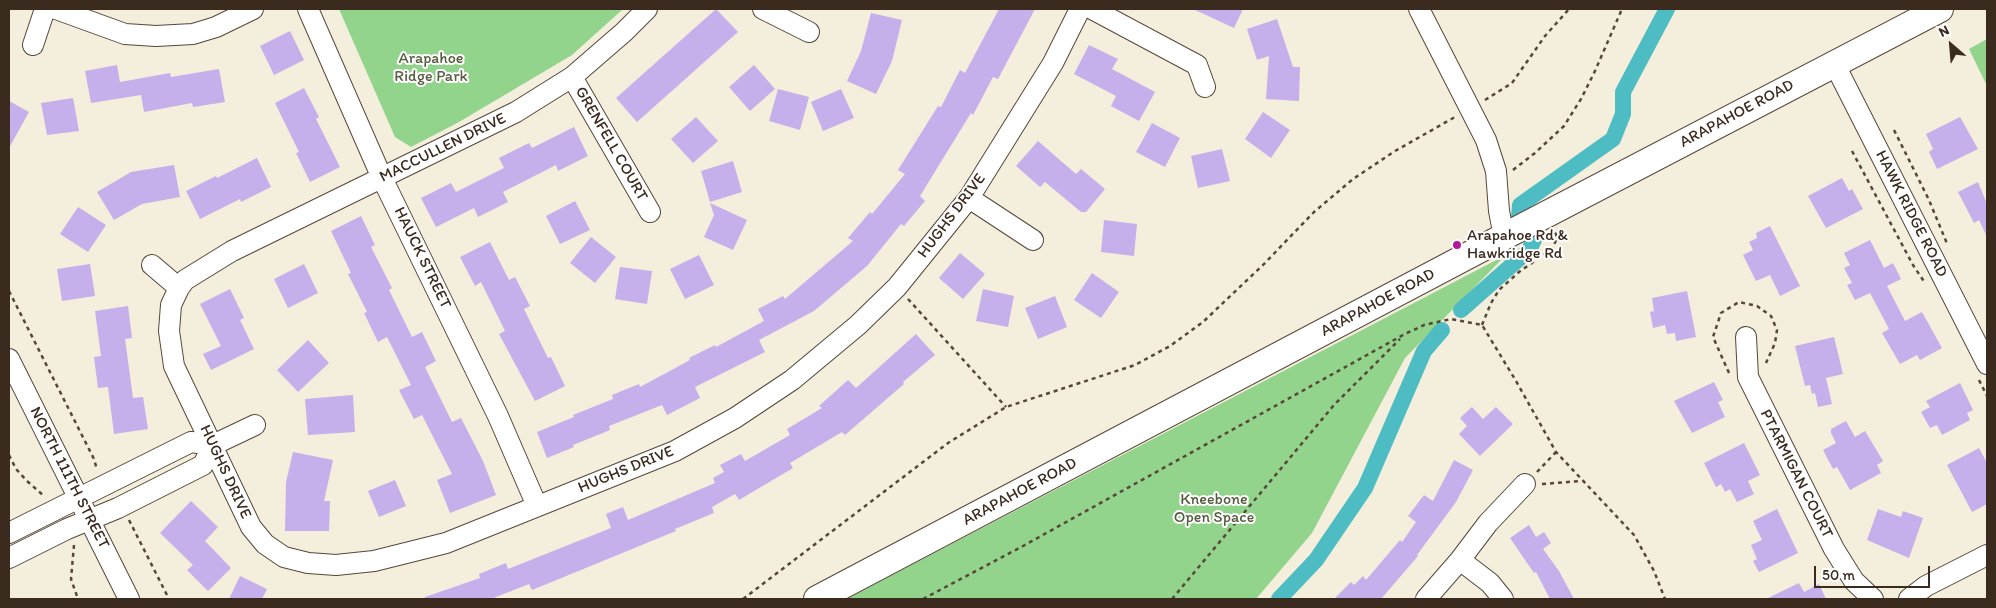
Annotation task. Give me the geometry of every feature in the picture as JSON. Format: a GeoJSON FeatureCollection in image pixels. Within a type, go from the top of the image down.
{"type":"FeatureCollection","features":[{"type":"Feature","properties":{"kind":"main road","name":"ARAPAHOE ROAD"},"geometry":{"type":"LineString","coordinates":[[818,599],[1834,63],[1940,9]]}},
{"type":"Feature","properties":{"kind":"street"},"geometry":{"type":"LineString","coordinates":[[33,45],[45,9]]}},
{"type":"Feature","properties":{"kind":"street"},"geometry":{"type":"LineString","coordinates":[[56,9],[125,34],[156,36],[193,34],[216,27],[253,9]]}},
{"type":"Feature","properties":{"kind":"street","name":"HAUCK STREET"},"geometry":{"type":"LineString","coordinates":[[308,9],[382,178],[498,416],[537,506]]}},
{"type":"Feature","properties":{"kind":"street","name":"MACCULLEN DRIVE"},"geometry":{"type":"LineString","coordinates":[[221,258],[516,112],[572,76],[624,32],[647,9]]}},
{"type":"Feature","properties":{"kind":"street"},"geometry":{"type":"LineString","coordinates":[[763,9],[809,32]]}},
{"type":"Feature","properties":{"kind":"street","name":"HUGHS DRIVE"},"geometry":{"type":"LineString","coordinates":[[221,258],[185,280],[179,288],[171,305],[169,330],[174,366],[251,527],[265,544],[284,557],[308,563],[336,565],[374,561],[446,543],[675,451],[735,418],[792,380],[858,325],[897,287],[969,198],[1053,63],[1080,9]]}},
{"type":"Feature","properties":{"kind":"street"},"geometry":{"type":"LineString","coordinates":[[1092,9],[1197,65],[1205,87]]}},
{"type":"Feature","properties":{"kind":"street"},"geometry":{"type":"LineString","coordinates":[[1419,9],[1486,140],[1496,171],[1500,220],[1504,237]]}},
{"type":"Feature","properties":{"kind":"street","name":"HAWK RIDGE ROAD"},"geometry":{"type":"LineString","coordinates":[[1834,63],[1987,364]]}},
{"type":"Feature","properties":{"kind":"street","name":"GRENFELL COURT"},"geometry":{"type":"LineString","coordinates":[[572,76],[650,212]]}},
{"type":"Feature","properties":{"kind":"street"},"geometry":{"type":"LineString","coordinates":[[969,198],[1033,240]]}},
{"type":"Feature","properties":{"kind":"street"},"geometry":{"type":"LineString","coordinates":[[152,265],[179,288]]}},
{"type":"Feature","properties":{"kind":"street","name":"PTARMIGAN COURT"},"geometry":{"type":"LineString","coordinates":[[1746,337],[1748,377],[1834,549],[1854,581],[1873,599]]}},
{"type":"Feature","properties":{"kind":"street","name":"NORTH 111TH STREET"},"geometry":{"type":"LineString","coordinates":[[9,359],[129,599]]}},
{"type":"Feature","properties":{"kind":"street"},"geometry":{"type":"LineString","coordinates":[[9,533],[191,442],[213,445],[255,425]]}},
{"type":"Feature","properties":{"kind":"street"},"geometry":{"type":"LineString","coordinates":[[9,558],[90,518],[118,508],[203,465],[213,445]]}},
{"type":"Feature","properties":{"kind":"street"},"geometry":{"type":"LineString","coordinates":[[1426,599],[1460,560],[1488,523],[1525,484]]}},
{"type":"Feature","properties":{"kind":"street"},"geometry":{"type":"LineString","coordinates":[[1909,599],[1926,586],[1987,555]]}},
{"type":"Feature","properties":{"kind":"street"},"geometry":{"type":"LineString","coordinates":[[1460,560],[1490,584],[1502,599]]}},
{"type":"Feature","properties":{"kind":"path"},"geometry":{"type":"LineString","coordinates":[[743,599],[948,443],[1006,407],[1135,365],[1170,346],[1203,322],[1263,265],[1314,212],[1353,179],[1395,151],[1512,83],[1545,36],[1569,9]]}},
{"type":"Feature","properties":{"kind":"path"},"geometry":{"type":"LineString","coordinates":[[1498,191],[1506,175],[1535,153],[1564,126],[1581,100],[1596,71],[1622,9]]}},
{"type":"Feature","properties":{"kind":"path"},"geometry":{"type":"LineString","coordinates":[[1482,325],[1490,303],[1499,290],[1518,272],[1553,248],[1557,237],[1552,226]]}},
{"type":"Feature","properties":{"kind":"path"},"geometry":{"type":"LineString","coordinates":[[897,287],[1006,407]]}},
{"type":"Feature","properties":{"kind":"path"},"geometry":{"type":"LineString","coordinates":[[9,291],[94,458],[99,478]]}},
{"type":"Feature","properties":{"kind":"path"},"geometry":{"type":"LineString","coordinates":[[923,599],[1032,542],[1403,335],[1424,325],[1451,319],[1482,325],[1556,452],[1634,535],[1654,571],[1665,599]]}},
{"type":"Feature","properties":{"kind":"path"},"geometry":{"type":"LineString","coordinates":[[1172,599],[1334,405],[1403,335]]}},
{"type":"Feature","properties":{"kind":"path"},"geometry":{"type":"LineString","coordinates":[[1525,484],[1556,452]]}},
{"type":"Feature","properties":{"kind":"path"},"geometry":{"type":"LineString","coordinates":[[9,455],[27,481],[45,497]]}},
{"type":"Feature","properties":{"kind":"path"},"geometry":{"type":"LineString","coordinates":[[1525,484],[1582,481]]}},
{"type":"Feature","properties":{"kind":"path"},"geometry":{"type":"LineString","coordinates":[[129,520],[169,599]]}},
{"type":"Feature","properties":{"kind":"path"},"geometry":{"type":"LineString","coordinates":[[73,540],[74,554],[71,579],[78,599]]}},
{"type":"Feature","properties":{"kind":"green space","name":"Arapahoe Ridge Park"},"geometry":{"type":"Polygon","coordinates":[[[339,9],[623,9],[572,55],[459,122],[411,147],[395,137],[339,9]]]}},
{"type":"Feature","properties":{"kind":"green space"},"geometry":{"type":"Polygon","coordinates":[[[1987,39],[1987,86],[1969,49],[1987,39]]]}},
{"type":"Feature","properties":{"kind":"green space","name":"Kneebone Open Space"},"geometry":{"type":"Polygon","coordinates":[[[1506,255],[1405,358],[1312,533],[1256,599],[846,599],[1506,255]]]}},
{"type":"Feature","properties":{"kind":"building"},"geometry":{"type":"Polygon","coordinates":[[[716,9],[738,32],[637,122],[616,98],[716,9]]]}},
{"type":"Feature","properties":{"kind":"building"},"geometry":{"type":"Polygon","coordinates":[[[999,9],[1035,9],[998,79],[993,77],[973,115],[971,113],[920,196],[925,201],[904,226],[901,224],[867,266],[814,311],[759,340],[765,352],[695,387],[700,398],[667,415],[662,405],[609,426],[610,430],[547,458],[537,432],[613,399],[612,395],[639,384],[640,387],[690,360],[689,358],[715,345],[716,347],[764,321],[758,309],[783,296],[785,299],[853,241],[848,238],[870,212],[872,214],[905,174],[898,170],[938,106],[941,107],[960,70],[965,73],[999,9]]]}},
{"type":"Feature","properties":{"kind":"building"},"geometry":{"type":"Polygon","coordinates":[[[1193,9],[1243,9],[1234,28],[1193,9]]]}},
{"type":"Feature","properties":{"kind":"building"},"geometry":{"type":"Polygon","coordinates":[[[871,13],[902,20],[892,61],[876,94],[847,81],[861,51],[871,13]]]}},
{"type":"Feature","properties":{"kind":"building"},"geometry":{"type":"Polygon","coordinates":[[[1277,19],[1293,67],[1300,67],[1299,101],[1266,99],[1269,56],[1257,60],[1247,29],[1277,19]]]}},
{"type":"Feature","properties":{"kind":"building"},"geometry":{"type":"Polygon","coordinates":[[[290,31],[304,60],[274,75],[260,46],[290,31]]]}},
{"type":"Feature","properties":{"kind":"building"},"geometry":{"type":"Polygon","coordinates":[[[1089,45],[1118,59],[1112,69],[1155,92],[1139,121],[1111,106],[1116,96],[1074,74],[1089,45]]]}},
{"type":"Feature","properties":{"kind":"building"},"geometry":{"type":"Polygon","coordinates":[[[117,65],[120,82],[170,73],[171,77],[219,69],[225,102],[193,107],[192,103],[144,112],[141,95],[91,103],[85,71],[117,65]]]}},
{"type":"Feature","properties":{"kind":"building"},"geometry":{"type":"Polygon","coordinates":[[[754,65],[775,89],[750,111],[729,87],[754,65]]]}},
{"type":"Feature","properties":{"kind":"building"},"geometry":{"type":"Polygon","coordinates":[[[304,88],[319,117],[316,119],[340,167],[310,182],[296,153],[299,152],[275,103],[304,88]]]}},
{"type":"Feature","properties":{"kind":"building"},"geometry":{"type":"Polygon","coordinates":[[[778,89],[809,97],[800,130],[769,121],[778,89]]]}},
{"type":"Feature","properties":{"kind":"building"},"geometry":{"type":"Polygon","coordinates":[[[841,89],[854,118],[823,131],[811,102],[841,89]]]}},
{"type":"Feature","properties":{"kind":"building"},"geometry":{"type":"Polygon","coordinates":[[[73,98],[79,131],[47,135],[41,103],[73,98]]]}},
{"type":"Feature","properties":{"kind":"building"},"geometry":{"type":"Polygon","coordinates":[[[9,101],[29,112],[9,148],[9,101]]]}},
{"type":"Feature","properties":{"kind":"building"},"geometry":{"type":"Polygon","coordinates":[[[1263,112],[1290,130],[1271,158],[1245,139],[1263,112]]]}},
{"type":"Feature","properties":{"kind":"building"},"geometry":{"type":"Polygon","coordinates":[[[696,117],[718,141],[693,163],[671,139],[696,117]]]}},
{"type":"Feature","properties":{"kind":"building"},"geometry":{"type":"Polygon","coordinates":[[[1960,117],[1978,149],[1937,169],[1929,152],[1933,149],[1926,134],[1960,117]]]}},
{"type":"Feature","properties":{"kind":"building"},"geometry":{"type":"Polygon","coordinates":[[[1152,123],[1180,138],[1165,167],[1136,152],[1152,123]]]}},
{"type":"Feature","properties":{"kind":"building"},"geometry":{"type":"Polygon","coordinates":[[[574,127],[588,156],[558,171],[556,165],[503,192],[508,202],[478,217],[474,208],[436,227],[421,198],[451,183],[456,192],[504,168],[499,158],[529,143],[532,148],[574,127]]]}},
{"type":"Feature","properties":{"kind":"building"},"geometry":{"type":"Polygon","coordinates":[[[1038,141],[1076,174],[1081,169],[1105,189],[1086,212],[1081,212],[1045,182],[1040,187],[1016,166],[1038,141]]]}},
{"type":"Feature","properties":{"kind":"building"},"geometry":{"type":"Polygon","coordinates":[[[1222,149],[1230,181],[1198,188],[1191,156],[1222,149]]]}},
{"type":"Feature","properties":{"kind":"building"},"geometry":{"type":"Polygon","coordinates":[[[257,158],[271,187],[241,202],[240,199],[200,219],[186,191],[257,158]]]}},
{"type":"Feature","properties":{"kind":"building"},"geometry":{"type":"Polygon","coordinates":[[[733,161],[742,192],[710,202],[701,171],[733,161]]]}},
{"type":"Feature","properties":{"kind":"building"},"geometry":{"type":"Polygon","coordinates":[[[174,165],[180,197],[142,204],[114,220],[97,192],[131,172],[174,165]]]}},
{"type":"Feature","properties":{"kind":"building"},"geometry":{"type":"Polygon","coordinates":[[[1842,178],[1849,191],[1852,189],[1863,209],[1826,228],[1808,196],[1842,178]]]}},
{"type":"Feature","properties":{"kind":"building"},"geometry":{"type":"Polygon","coordinates":[[[1978,182],[1987,204],[1987,237],[1979,220],[1974,223],[1958,192],[1978,182]]]}},
{"type":"Feature","properties":{"kind":"building"},"geometry":{"type":"Polygon","coordinates":[[[575,201],[590,230],[560,244],[546,216],[575,201]]]}},
{"type":"Feature","properties":{"kind":"building"},"geometry":{"type":"Polygon","coordinates":[[[710,203],[747,220],[733,250],[704,237],[714,215],[710,203]]]}},
{"type":"Feature","properties":{"kind":"building"},"geometry":{"type":"Polygon","coordinates":[[[78,207],[106,225],[88,252],[60,234],[78,207]]]}},
{"type":"Feature","properties":{"kind":"building"},"geometry":{"type":"Polygon","coordinates":[[[361,216],[375,245],[371,247],[392,288],[389,290],[412,337],[422,332],[436,361],[425,367],[452,422],[461,418],[483,461],[496,495],[450,513],[437,480],[452,474],[422,415],[414,419],[399,390],[411,385],[387,337],[378,342],[364,313],[367,312],[348,274],[351,273],[331,231],[361,216]]]}},
{"type":"Feature","properties":{"kind":"building"},"geometry":{"type":"Polygon","coordinates":[[[1104,220],[1137,224],[1134,256],[1101,252],[1104,220]]]}},
{"type":"Feature","properties":{"kind":"building"},"geometry":{"type":"Polygon","coordinates":[[[1770,226],[1800,286],[1780,296],[1770,275],[1756,281],[1743,255],[1753,250],[1749,242],[1757,238],[1756,233],[1770,226]]]}},
{"type":"Feature","properties":{"kind":"building"},"geometry":{"type":"Polygon","coordinates":[[[591,237],[616,257],[595,283],[570,263],[591,237]]]}},
{"type":"Feature","properties":{"kind":"building"},"geometry":{"type":"Polygon","coordinates":[[[1870,240],[1884,268],[1893,263],[1901,279],[1887,286],[1905,321],[1922,312],[1942,348],[1920,360],[1917,355],[1900,364],[1882,333],[1889,329],[1870,293],[1855,300],[1847,285],[1852,283],[1844,268],[1850,265],[1844,253],[1870,240]]]}},
{"type":"Feature","properties":{"kind":"building"},"geometry":{"type":"Polygon","coordinates":[[[490,242],[509,280],[515,277],[530,306],[524,309],[548,358],[551,357],[565,386],[535,401],[499,334],[505,331],[481,282],[475,286],[460,257],[490,242]]]}},
{"type":"Feature","properties":{"kind":"building"},"geometry":{"type":"Polygon","coordinates":[[[960,253],[985,274],[963,299],[939,278],[960,253]]]}},
{"type":"Feature","properties":{"kind":"building"},"geometry":{"type":"Polygon","coordinates":[[[699,255],[714,285],[685,299],[670,269],[699,255]]]}},
{"type":"Feature","properties":{"kind":"building"},"geometry":{"type":"Polygon","coordinates":[[[90,264],[95,296],[62,301],[57,269],[90,264]]]}},
{"type":"Feature","properties":{"kind":"building"},"geometry":{"type":"Polygon","coordinates":[[[304,264],[318,293],[288,308],[274,279],[304,264]]]}},
{"type":"Feature","properties":{"kind":"building"},"geometry":{"type":"Polygon","coordinates":[[[620,267],[652,271],[647,304],[615,299],[620,267]]]}},
{"type":"Feature","properties":{"kind":"building"},"geometry":{"type":"Polygon","coordinates":[[[1092,273],[1119,292],[1101,318],[1074,300],[1092,273]]]}},
{"type":"Feature","properties":{"kind":"building"},"geometry":{"type":"Polygon","coordinates":[[[230,289],[244,318],[240,320],[254,349],[211,370],[203,354],[221,346],[200,304],[230,289]]]}},
{"type":"Feature","properties":{"kind":"building"},"geometry":{"type":"Polygon","coordinates":[[[983,289],[1014,296],[1008,327],[976,321],[983,289]]]}},
{"type":"Feature","properties":{"kind":"building"},"geometry":{"type":"Polygon","coordinates":[[[1687,291],[1696,337],[1676,341],[1675,333],[1667,334],[1665,325],[1653,328],[1650,312],[1654,311],[1652,298],[1687,291]]]}},
{"type":"Feature","properties":{"kind":"building"},"geometry":{"type":"Polygon","coordinates":[[[1055,296],[1067,327],[1038,339],[1025,308],[1055,296]]]}},
{"type":"Feature","properties":{"kind":"building"},"geometry":{"type":"Polygon","coordinates":[[[128,306],[132,338],[125,339],[133,398],[143,397],[148,429],[114,434],[108,387],[98,388],[94,357],[101,356],[95,311],[128,306]]]}},
{"type":"Feature","properties":{"kind":"building"},"geometry":{"type":"Polygon","coordinates":[[[916,334],[935,355],[845,435],[842,432],[790,463],[793,468],[739,500],[735,494],[712,507],[714,513],[675,529],[676,531],[532,590],[529,584],[491,599],[425,599],[425,597],[480,578],[479,574],[506,563],[508,569],[611,528],[606,514],[623,507],[628,520],[715,483],[713,478],[724,472],[720,465],[741,454],[745,461],[790,435],[787,429],[822,408],[819,406],[848,380],[856,388],[916,334]]]}},
{"type":"Feature","properties":{"kind":"building"},"geometry":{"type":"Polygon","coordinates":[[[1834,337],[1843,374],[1826,378],[1832,404],[1818,407],[1815,393],[1812,394],[1810,385],[1805,386],[1795,346],[1834,337]]]}},
{"type":"Feature","properties":{"kind":"building"},"geometry":{"type":"Polygon","coordinates":[[[308,340],[329,363],[298,392],[277,370],[308,340]]]}},
{"type":"Feature","properties":{"kind":"building"},"geometry":{"type":"Polygon","coordinates":[[[1714,382],[1723,400],[1718,402],[1725,417],[1692,433],[1674,401],[1714,382]]]}},
{"type":"Feature","properties":{"kind":"building"},"geometry":{"type":"Polygon","coordinates":[[[1960,383],[1973,410],[1967,413],[1970,420],[1942,435],[1937,425],[1930,428],[1921,412],[1930,407],[1926,401],[1960,383]]]}},
{"type":"Feature","properties":{"kind":"building"},"geometry":{"type":"Polygon","coordinates":[[[353,395],[355,432],[308,435],[305,399],[353,395]]]}},
{"type":"Feature","properties":{"kind":"building"},"geometry":{"type":"Polygon","coordinates":[[[1472,407],[1483,419],[1496,407],[1513,424],[1480,456],[1459,434],[1467,426],[1460,418],[1472,407]]]}},
{"type":"Feature","properties":{"kind":"building"},"geometry":{"type":"Polygon","coordinates":[[[1846,421],[1855,437],[1865,431],[1883,461],[1877,465],[1881,473],[1850,490],[1837,467],[1833,469],[1823,450],[1836,443],[1831,429],[1846,421]]]}},
{"type":"Feature","properties":{"kind":"building"},"geometry":{"type":"Polygon","coordinates":[[[1744,443],[1760,475],[1748,481],[1754,494],[1737,502],[1730,489],[1725,492],[1721,484],[1716,487],[1704,463],[1744,443]]]}},
{"type":"Feature","properties":{"kind":"building"},"geometry":{"type":"Polygon","coordinates":[[[1979,448],[1987,463],[1987,504],[1972,512],[1947,465],[1979,448]]]}},
{"type":"Feature","properties":{"kind":"building"},"geometry":{"type":"Polygon","coordinates":[[[293,452],[333,460],[324,501],[330,501],[329,531],[285,531],[286,482],[293,452]]]}},
{"type":"Feature","properties":{"kind":"building"},"geometry":{"type":"Polygon","coordinates":[[[1454,460],[1473,470],[1456,502],[1418,556],[1381,599],[1334,599],[1351,582],[1354,585],[1363,576],[1366,580],[1400,540],[1402,542],[1416,522],[1408,516],[1424,495],[1433,501],[1454,460]]]}},
{"type":"Feature","properties":{"kind":"building"},"geometry":{"type":"Polygon","coordinates":[[[395,480],[406,506],[379,517],[368,491],[395,480]]]}},
{"type":"Feature","properties":{"kind":"building"},"geometry":{"type":"Polygon","coordinates":[[[191,501],[218,527],[205,541],[231,568],[208,591],[187,570],[193,565],[160,533],[191,501]]]}},
{"type":"Feature","properties":{"kind":"building"},"geometry":{"type":"Polygon","coordinates":[[[1777,509],[1798,553],[1759,572],[1753,561],[1757,559],[1751,545],[1762,540],[1753,521],[1777,509]]]}},
{"type":"Feature","properties":{"kind":"building"},"geometry":{"type":"Polygon","coordinates":[[[1878,509],[1901,517],[1903,511],[1923,518],[1909,558],[1867,540],[1878,509]]]}},
{"type":"Feature","properties":{"kind":"building"},"geometry":{"type":"Polygon","coordinates":[[[1529,525],[1536,537],[1544,532],[1551,543],[1543,549],[1559,571],[1574,599],[1550,599],[1536,572],[1534,573],[1510,538],[1529,525]]]}},
{"type":"Feature","properties":{"kind":"building"},"geometry":{"type":"Polygon","coordinates":[[[240,576],[267,589],[262,599],[229,599],[240,576]]]}},
{"type":"Feature","properties":{"kind":"building"},"geometry":{"type":"Polygon","coordinates":[[[1799,583],[1804,592],[1819,584],[1826,599],[1766,599],[1799,583]]]}},
{"type":"Feature","properties":{"kind":"waterway"},"geometry":{"type":"LineString","coordinates":[[1519,217],[1520,205],[1613,139],[1623,114],[1623,92],[1667,9]]}},
{"type":"Feature","properties":{"kind":"waterway"},"geometry":{"type":"LineString","coordinates":[[1461,310],[1529,250],[1534,240]]}},
{"type":"Feature","properties":{"kind":"waterway"},"geometry":{"type":"LineString","coordinates":[[1279,599],[1316,560],[1365,488],[1424,351],[1442,330]]}},
{"type":"Feature","properties":{"kind":"place","name":"Arapahoe Rd & Hawkridge Rd"},"geometry":{"type":"Point","coordinates":[1457,245]}}]}
